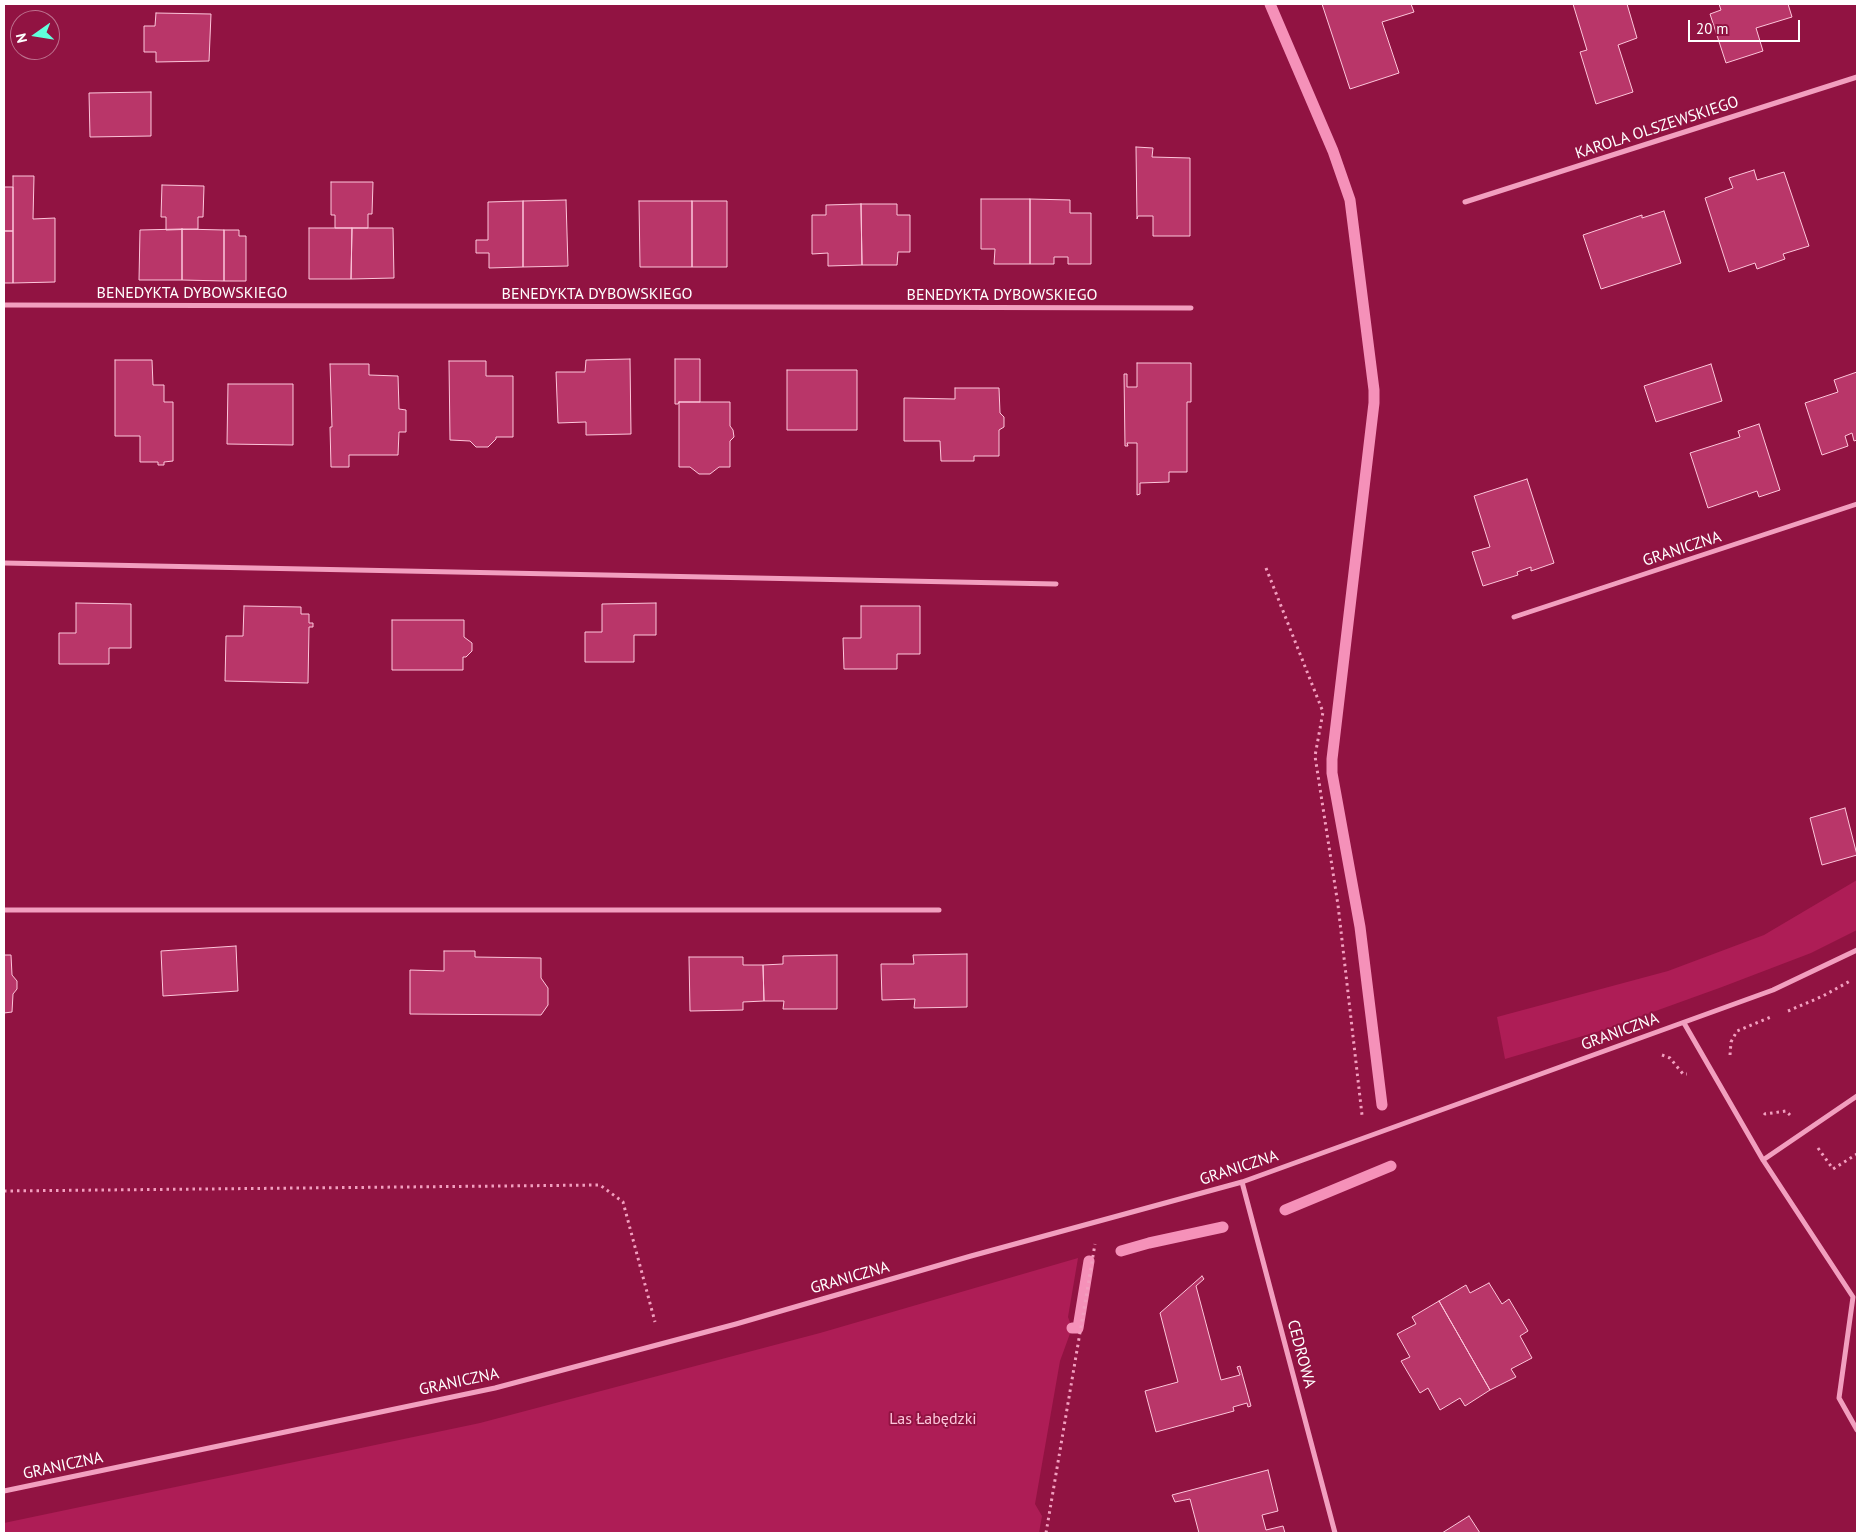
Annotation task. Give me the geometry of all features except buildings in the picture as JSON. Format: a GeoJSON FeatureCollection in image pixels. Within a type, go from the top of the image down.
{"type":"FeatureCollection","features":[{"type":"Feature","properties":{"kind":"street","name":"KAROLA OLSZEWSKIEGO"},"geometry":{"type":"LineString","coordinates":[[1465,202],[1857,76]]}},
{"type":"Feature","properties":{"kind":"street","name":"BENEDYKTA DYBOWSKIEGO"},"geometry":{"type":"LineString","coordinates":[[4,305],[1191,308]]}},
{"type":"Feature","properties":{"kind":"street","name":"GRANICZNA"},"geometry":{"type":"LineString","coordinates":[[1514,617],[1857,504]]}},
{"type":"Feature","properties":{"kind":"street"},"geometry":{"type":"LineString","coordinates":[[4,563],[1056,584]]}},
{"type":"Feature","properties":{"kind":"street"},"geometry":{"type":"LineString","coordinates":[[4,910],[939,910]]}},
{"type":"Feature","properties":{"kind":"street","name":"GRANICZNA"},"geometry":{"type":"LineString","coordinates":[[4,1492],[495,1388],[661,1344],[971,1256],[1242,1182],[1773,990],[1857,950]]}},
{"type":"Feature","properties":{"kind":"street","name":"GRANICZNA"},"geometry":{"type":"LineString","coordinates":[[1684,1023],[1763,1160],[1855,1296],[1839,1398],[1857,1430]]}},
{"type":"Feature","properties":{"kind":"street"},"geometry":{"type":"LineString","coordinates":[[1763,1160],[1857,1096]]}},
{"type":"Feature","properties":{"kind":"street","name":"CEDROWA"},"geometry":{"type":"LineString","coordinates":[[1242,1182],[1334,1533]]}},
{"type":"Feature","properties":{"kind":"path"},"geometry":{"type":"LineString","coordinates":[[1266,568],[1323,712],[1315,756],[1338,905],[1365,1138]]}},
{"type":"Feature","properties":{"kind":"path"},"geometry":{"type":"LineString","coordinates":[[1780,1014],[1823,996],[1857,977]]}},
{"type":"Feature","properties":{"kind":"path"},"geometry":{"type":"LineString","coordinates":[[1729,1060],[1731,1042],[1737,1031],[1772,1017]]}},
{"type":"Feature","properties":{"kind":"path"},"geometry":{"type":"LineString","coordinates":[[1760,1106],[1765,1114],[1786,1111],[1805,1131],[1833,1169],[1857,1154]]}},
{"type":"Feature","properties":{"kind":"path"},"geometry":{"type":"LineString","coordinates":[[4,1191],[600,1185],[623,1202],[661,1344]]}},
{"type":"Feature","properties":{"kind":"path"},"geometry":{"type":"LineString","coordinates":[[1046,1533],[1099,1222]]}},
{"type":"Feature","properties":{"kind":"green space"},"geometry":{"type":"Polygon","coordinates":[[[1857,880],[1857,930],[1811,953],[1722,987],[1603,1030],[1505,1059],[1497,1017],[1668,971],[1764,935],[1857,880]]]}},
{"type":"Feature","properties":{"kind":"green space","name":"Las Łabędzki"},"geometry":{"type":"Polygon","coordinates":[[[1078,1258],[1068,1317],[1072,1328],[1060,1361],[1035,1504],[1042,1516],[1039,1533],[4,1533],[4,1523],[480,1423],[820,1333],[1078,1258]]]}},
{"type":"Feature","properties":{"kind":"waterway"},"geometry":{"type":"LineString","coordinates":[[1270,4],[1333,151],[1350,200],[1374,390],[1332,759],[1332,773],[1360,927],[1382,1105]]}},
{"type":"Feature","properties":{"kind":"waterway"},"geometry":{"type":"LineString","coordinates":[[1285,1210],[1391,1166]]}},
{"type":"Feature","properties":{"kind":"waterway"},"geometry":{"type":"LineString","coordinates":[[1121,1251],[1223,1227]]}},
{"type":"Feature","properties":{"kind":"waterway"},"geometry":{"type":"LineString","coordinates":[[1072,1328],[1078,1328],[1089,1261]]}}]}
